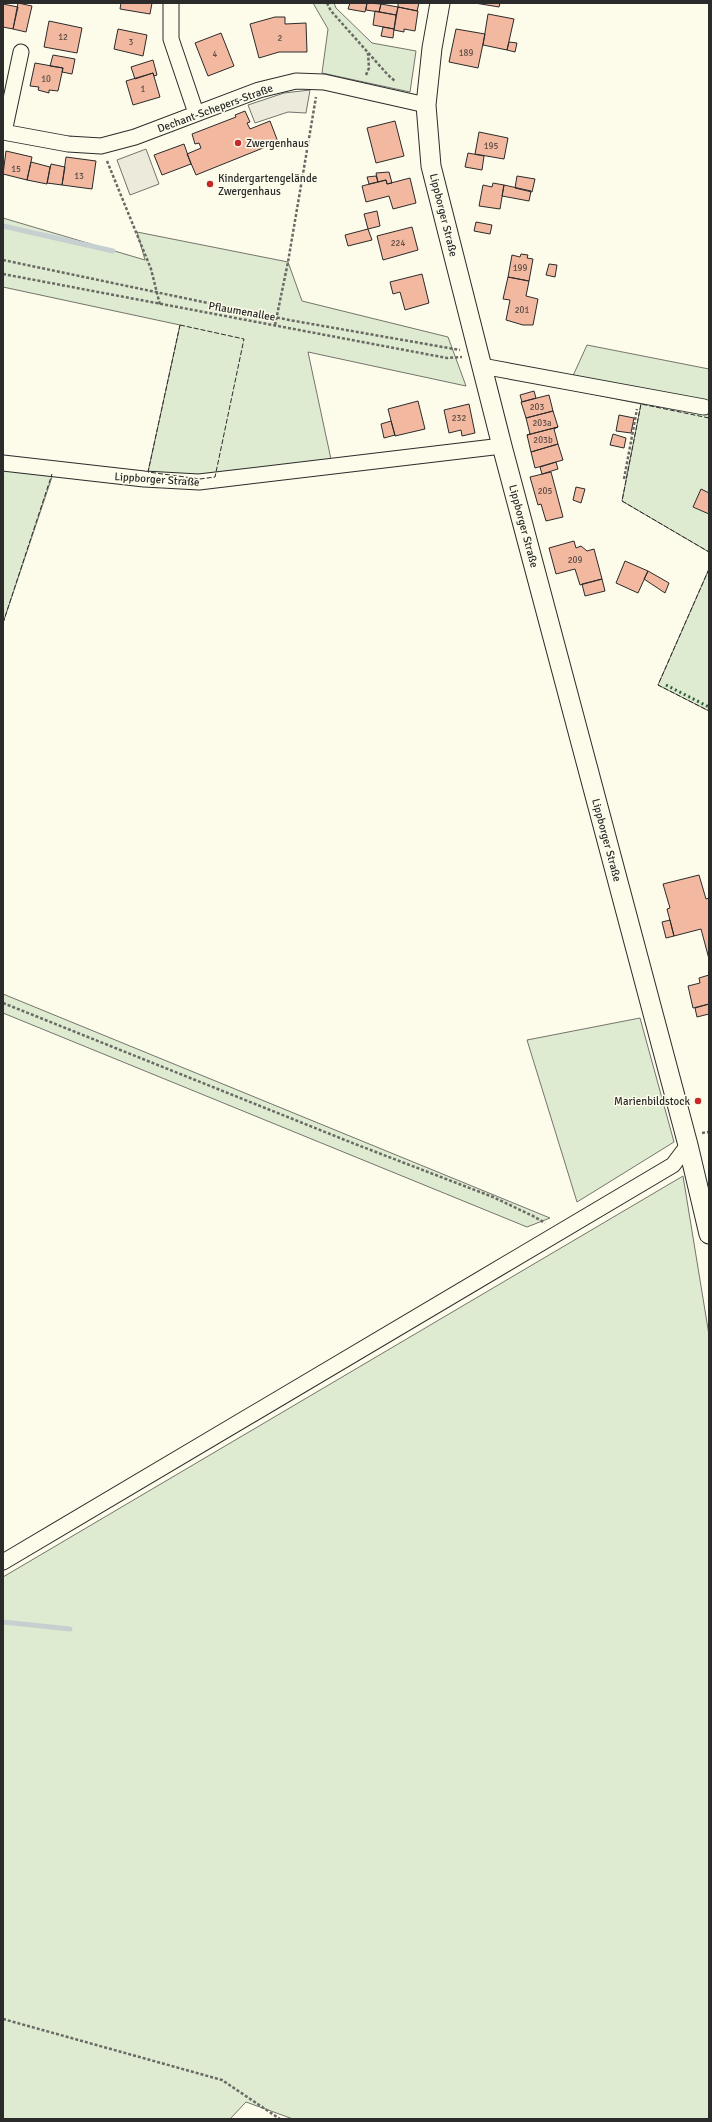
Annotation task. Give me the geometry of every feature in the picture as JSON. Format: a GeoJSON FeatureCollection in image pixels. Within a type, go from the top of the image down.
{"type":"FeatureCollection","features":[{"type":"Feature","properties":{"kind":"street"},"geometry":{"type":"LineString","coordinates":[[171,3],[171,39],[196,113]]}},
{"type":"Feature","properties":{"kind":"street","name":"Lippborger Straße"},"geometry":{"type":"LineString","coordinates":[[440,3],[432,48],[426,105],[431,166],[502,446],[688,1146],[709,1234]]}},
{"type":"Feature","properties":{"kind":"street","name":"Dechant-Schepers-Straße"},"geometry":{"type":"LineString","coordinates":[[22,52],[4,132],[68,144],[101,146],[135,137],[259,90],[296,81],[319,82],[426,105]]}},
{"type":"Feature","properties":{"kind":"street"},"geometry":{"type":"LineString","coordinates":[[480,360],[639,395],[704,407]]}},
{"type":"Feature","properties":{"kind":"street","name":"Lippborger Straße"},"geometry":{"type":"LineString","coordinates":[[3,463],[144,479],[199,482],[502,446]]}},
{"type":"Feature","properties":{"kind":"street"},"geometry":{"type":"LineString","coordinates":[[3,1562],[673,1165],[688,1146]]}},
{"type":"Feature","properties":{"kind":"path"},"geometry":{"type":"LineString","coordinates":[[327,3],[331,11],[388,75],[399,84]]}},
{"type":"Feature","properties":{"kind":"path"},"geometry":{"type":"LineString","coordinates":[[361,91],[369,68],[368,52]]}},
{"type":"Feature","properties":{"kind":"path"},"geometry":{"type":"LineString","coordinates":[[275,325],[290,255],[319,82]]}},
{"type":"Feature","properties":{"kind":"path"},"geometry":{"type":"LineString","coordinates":[[101,146],[151,269],[160,305]]}},
{"type":"Feature","properties":{"kind":"path"},"geometry":{"type":"LineString","coordinates":[[3,260],[480,360]]}},
{"type":"Feature","properties":{"kind":"path","name":"Pflaumenallee"},"geometry":{"type":"LineString","coordinates":[[3,274],[160,305],[448,358],[480,360]]}},
{"type":"Feature","properties":{"kind":"path"},"geometry":{"type":"LineString","coordinates":[[624,479],[639,395]]}},
{"type":"Feature","properties":{"kind":"path"},"geometry":{"type":"LineString","coordinates":[[3,1003],[355,1144],[493,1197],[533,1216],[545,1224],[554,1235]]}},
{"type":"Feature","properties":{"kind":"path"},"geometry":{"type":"LineString","coordinates":[[3,2019],[222,2080],[280,2119]]}},
{"type":"Feature","properties":{"kind":"green space"},"geometry":{"type":"Polygon","coordinates":[[[313,3],[334,3],[336,8],[372,43],[416,51],[410,92],[322,73],[328,29],[313,3]]]}},
{"type":"Feature","properties":{"kind":"green space"},"geometry":{"type":"Polygon","coordinates":[[[3,218],[145,260],[137,232],[288,262],[302,301],[448,337],[466,386],[308,352],[332,464],[200,479],[148,472],[180,325],[3,287],[3,218]]]}},
{"type":"Feature","properties":{"kind":"green space"},"geometry":{"type":"Polygon","coordinates":[[[587,345],[709,369],[709,552],[622,501],[641,404],[567,389],[587,345]]]}},
{"type":"Feature","properties":{"kind":"green space"},"geometry":{"type":"Polygon","coordinates":[[[3,467],[53,474],[3,623],[3,467]]]}},
{"type":"Feature","properties":{"kind":"green space"},"geometry":{"type":"Polygon","coordinates":[[[709,569],[709,711],[658,685],[709,569]]]}},
{"type":"Feature","properties":{"kind":"green space"},"geometry":{"type":"Polygon","coordinates":[[[3,994],[550,1218],[527,1227],[3,1013],[3,994]]]}},
{"type":"Feature","properties":{"kind":"green space"},"geometry":{"type":"Polygon","coordinates":[[[640,1018],[674,1142],[577,1202],[527,1040],[640,1018]]]}},
{"type":"Feature","properties":{"kind":"green space"},"geometry":{"type":"Polygon","coordinates":[[[683,1176],[709,1335],[709,2119],[293,2119],[246,2102],[230,2119],[3,2119],[3,1577],[683,1176]]]}},
{"type":"Feature","properties":{"kind":"shaded area"},"geometry":{"type":"Polygon","coordinates":[[[310,90],[306,113],[288,112],[255,123],[248,105],[284,93],[310,90]]]}},
{"type":"Feature","properties":{"kind":"shaded area"},"geometry":{"type":"Polygon","coordinates":[[[146,149],[159,184],[130,195],[117,160],[146,149]]]}},
{"type":"Feature","properties":{"kind":"building"},"geometry":{"type":"Polygon","coordinates":[[[18,3],[32,6],[26,32],[13,29],[18,3]]]}},
{"type":"Feature","properties":{"kind":"building"},"geometry":{"type":"Polygon","coordinates":[[[121,3],[152,3],[150,14],[120,9],[121,3]]]}},
{"type":"Feature","properties":{"kind":"building"},"geometry":{"type":"Polygon","coordinates":[[[350,3],[367,3],[365,12],[348,9],[350,3]]]}},
{"type":"Feature","properties":{"kind":"building"},"geometry":{"type":"Polygon","coordinates":[[[367,3],[381,4],[379,12],[366,10],[367,3]]]}},
{"type":"Feature","properties":{"kind":"building"},"geometry":{"type":"Polygon","coordinates":[[[398,3],[419,3],[417,11],[398,7],[398,3]]]}},
{"type":"Feature","properties":{"kind":"building"},"geometry":{"type":"Polygon","coordinates":[[[475,3],[500,3],[499,7],[475,3]]]}},
{"type":"Feature","properties":{"kind":"building"},"geometry":{"type":"Polygon","coordinates":[[[3,4],[18,7],[13,29],[3,27],[3,4]]]}},
{"type":"Feature","properties":{"kind":"building"},"geometry":{"type":"Polygon","coordinates":[[[381,4],[398,7],[396,15],[379,12],[381,4]]]}},
{"type":"Feature","properties":{"kind":"building"},"geometry":{"type":"Polygon","coordinates":[[[398,7],[418,11],[415,31],[404,29],[404,32],[394,30],[398,7]]]}},
{"type":"Feature","properties":{"kind":"building"},"geometry":{"type":"Polygon","coordinates":[[[375,11],[396,15],[394,29],[373,25],[375,11]]]}},
{"type":"Feature","properties":{"kind":"building"},"geometry":{"type":"Polygon","coordinates":[[[488,14],[514,19],[507,50],[483,45],[488,14]]]}},
{"type":"Feature","properties":{"kind":"building"},"geometry":{"type":"Polygon","coordinates":[[[275,17],[285,17],[285,24],[306,23],[307,52],[279,52],[259,58],[250,24],[275,17]]]}},
{"type":"Feature","properties":{"kind":"building"},"geometry":{"type":"Polygon","coordinates":[[[49,21],[82,28],[77,53],[44,47],[49,21]]]}},
{"type":"Feature","properties":{"kind":"building"},"geometry":{"type":"Polygon","coordinates":[[[383,27],[394,29],[393,38],[381,36],[383,27]]]}},
{"type":"Feature","properties":{"kind":"building"},"geometry":{"type":"Polygon","coordinates":[[[118,29],[147,35],[143,56],[114,49],[118,29]]]}},
{"type":"Feature","properties":{"kind":"building"},"geometry":{"type":"Polygon","coordinates":[[[456,29],[485,34],[478,68],[449,62],[456,29]]]}},
{"type":"Feature","properties":{"kind":"building"},"geometry":{"type":"Polygon","coordinates":[[[221,33],[234,66],[208,76],[195,43],[221,33]]]}},
{"type":"Feature","properties":{"kind":"building"},"geometry":{"type":"Polygon","coordinates":[[[509,42],[517,43],[515,52],[507,50],[509,42]]]}},
{"type":"Feature","properties":{"kind":"building"},"geometry":{"type":"Polygon","coordinates":[[[53,55],[75,59],[72,74],[62,72],[63,68],[50,66],[53,55]]]}},
{"type":"Feature","properties":{"kind":"building"},"geometry":{"type":"Polygon","coordinates":[[[153,60],[157,75],[154,76],[153,73],[135,79],[131,67],[153,60]]]}},
{"type":"Feature","properties":{"kind":"building"},"geometry":{"type":"Polygon","coordinates":[[[35,63],[63,68],[58,91],[49,90],[49,93],[38,90],[39,87],[30,86],[35,63]]]}},
{"type":"Feature","properties":{"kind":"building"},"geometry":{"type":"Polygon","coordinates":[[[153,73],[160,97],[133,105],[126,81],[153,73]]]}},
{"type":"Feature","properties":{"kind":"building","name":"Zwergenhaus"},"geometry":{"type":"Polygon","coordinates":[[[245,111],[250,122],[247,123],[250,129],[270,121],[278,142],[196,175],[187,154],[201,148],[199,143],[195,144],[192,134],[236,117],[235,115],[245,111]]]}},
{"type":"Feature","properties":{"kind":"building"},"geometry":{"type":"Polygon","coordinates":[[[395,121],[404,156],[376,163],[367,128],[395,121]]]}},
{"type":"Feature","properties":{"kind":"building"},"geometry":{"type":"Polygon","coordinates":[[[479,132],[508,138],[504,159],[475,154],[479,132]]]}},
{"type":"Feature","properties":{"kind":"building"},"geometry":{"type":"Polygon","coordinates":[[[184,144],[191,164],[162,175],[154,155],[184,144]]]}},
{"type":"Feature","properties":{"kind":"building"},"geometry":{"type":"Polygon","coordinates":[[[6,151],[32,157],[27,180],[3,174],[6,151]]]}},
{"type":"Feature","properties":{"kind":"building"},"geometry":{"type":"Polygon","coordinates":[[[468,153],[484,156],[482,170],[465,167],[468,153]]]}},
{"type":"Feature","properties":{"kind":"building"},"geometry":{"type":"Polygon","coordinates":[[[66,157],[96,161],[92,189],[62,185],[66,157]]]}},
{"type":"Feature","properties":{"kind":"building"},"geometry":{"type":"Polygon","coordinates":[[[31,162],[50,167],[47,184],[27,180],[31,162]]]}},
{"type":"Feature","properties":{"kind":"building"},"geometry":{"type":"Polygon","coordinates":[[[51,164],[65,167],[62,185],[47,183],[51,164]]]}},
{"type":"Feature","properties":{"kind":"building"},"geometry":{"type":"Polygon","coordinates":[[[389,172],[392,183],[387,184],[386,180],[378,182],[376,173],[389,172]]]}},
{"type":"Feature","properties":{"kind":"building"},"geometry":{"type":"Polygon","coordinates":[[[376,176],[378,182],[369,184],[367,177],[376,176]]]}},
{"type":"Feature","properties":{"kind":"building"},"geometry":{"type":"Polygon","coordinates":[[[517,176],[535,179],[532,192],[515,188],[517,176]]]}},
{"type":"Feature","properties":{"kind":"building"},"geometry":{"type":"Polygon","coordinates":[[[410,178],[416,203],[393,209],[389,196],[366,202],[362,186],[386,180],[387,184],[410,178]]]}},
{"type":"Feature","properties":{"kind":"building"},"geometry":{"type":"Polygon","coordinates":[[[493,183],[504,185],[500,209],[479,206],[483,185],[492,187],[493,183]]]}},
{"type":"Feature","properties":{"kind":"building"},"geometry":{"type":"Polygon","coordinates":[[[504,185],[531,191],[529,201],[502,196],[504,185]]]}},
{"type":"Feature","properties":{"kind":"building"},"geometry":{"type":"Polygon","coordinates":[[[377,211],[380,226],[368,229],[364,214],[377,211]]]}},
{"type":"Feature","properties":{"kind":"building"},"geometry":{"type":"Polygon","coordinates":[[[476,222],[492,225],[490,234],[474,231],[476,222]]]}},
{"type":"Feature","properties":{"kind":"building"},"geometry":{"type":"Polygon","coordinates":[[[412,227],[418,250],[383,260],[377,236],[412,227]]]}},
{"type":"Feature","properties":{"kind":"building"},"geometry":{"type":"Polygon","coordinates":[[[368,229],[372,240],[348,246],[345,235],[368,229]]]}},
{"type":"Feature","properties":{"kind":"building"},"geometry":{"type":"Polygon","coordinates":[[[521,254],[528,255],[527,258],[533,259],[529,281],[508,277],[512,255],[520,257],[521,254]]]}},
{"type":"Feature","properties":{"kind":"building"},"geometry":{"type":"Polygon","coordinates":[[[549,264],[557,265],[555,277],[546,275],[549,264]]]}},
{"type":"Feature","properties":{"kind":"building"},"geometry":{"type":"Polygon","coordinates":[[[422,274],[429,303],[405,310],[400,292],[393,294],[390,282],[422,274]]]}},
{"type":"Feature","properties":{"kind":"building"},"geometry":{"type":"Polygon","coordinates":[[[508,277],[529,281],[526,296],[538,299],[533,325],[523,325],[506,320],[510,300],[503,299],[508,277]]]}},
{"type":"Feature","properties":{"kind":"building"},"geometry":{"type":"Polygon","coordinates":[[[534,391],[536,398],[522,402],[520,395],[534,391]]]}},
{"type":"Feature","properties":{"kind":"building"},"geometry":{"type":"Polygon","coordinates":[[[549,395],[553,411],[526,418],[521,402],[549,395]]]}},
{"type":"Feature","properties":{"kind":"building"},"geometry":{"type":"Polygon","coordinates":[[[418,401],[425,429],[395,436],[388,409],[418,401]]]}},
{"type":"Feature","properties":{"kind":"building"},"geometry":{"type":"Polygon","coordinates":[[[469,404],[475,433],[462,436],[461,430],[449,433],[444,410],[469,404]]]}},
{"type":"Feature","properties":{"kind":"building"},"geometry":{"type":"Polygon","coordinates":[[[553,411],[558,427],[527,435],[530,434],[526,418],[553,411]]]}},
{"type":"Feature","properties":{"kind":"building"},"geometry":{"type":"Polygon","coordinates":[[[619,415],[634,418],[631,433],[616,431],[619,415]]]}},
{"type":"Feature","properties":{"kind":"building"},"geometry":{"type":"Polygon","coordinates":[[[391,421],[395,435],[384,438],[381,424],[391,421]]]}},
{"type":"Feature","properties":{"kind":"building"},"geometry":{"type":"Polygon","coordinates":[[[558,427],[554,429],[558,444],[531,452],[527,435],[558,427]]]}},
{"type":"Feature","properties":{"kind":"building"},"geometry":{"type":"Polygon","coordinates":[[[613,434],[626,438],[624,448],[610,445],[613,434]]]}},
{"type":"Feature","properties":{"kind":"building"},"geometry":{"type":"Polygon","coordinates":[[[558,444],[563,460],[535,468],[531,452],[558,444]]]}},
{"type":"Feature","properties":{"kind":"building"},"geometry":{"type":"Polygon","coordinates":[[[556,462],[558,469],[542,474],[540,467],[556,462]]]}},
{"type":"Feature","properties":{"kind":"building"},"geometry":{"type":"Polygon","coordinates":[[[551,472],[563,517],[546,521],[541,504],[538,505],[530,477],[551,472]]]}},
{"type":"Feature","properties":{"kind":"building"},"geometry":{"type":"Polygon","coordinates":[[[576,487],[585,489],[581,503],[573,500],[576,487]]]}},
{"type":"Feature","properties":{"kind":"building"},"geometry":{"type":"Polygon","coordinates":[[[701,489],[709,493],[709,514],[693,507],[701,489]]]}},
{"type":"Feature","properties":{"kind":"building"},"geometry":{"type":"Polygon","coordinates":[[[574,541],[576,548],[581,546],[587,551],[594,549],[602,579],[580,585],[575,569],[556,574],[549,548],[574,541]]]}},
{"type":"Feature","properties":{"kind":"building"},"geometry":{"type":"Polygon","coordinates":[[[625,561],[648,571],[638,593],[616,583],[625,561]]]}},
{"type":"Feature","properties":{"kind":"building"},"geometry":{"type":"Polygon","coordinates":[[[648,571],[669,583],[665,593],[644,579],[648,571]]]}},
{"type":"Feature","properties":{"kind":"building"},"geometry":{"type":"Polygon","coordinates":[[[602,579],[605,591],[585,596],[582,584],[602,579]]]}},
{"type":"Feature","properties":{"kind":"building"},"geometry":{"type":"Polygon","coordinates":[[[699,875],[706,899],[709,898],[709,959],[701,929],[674,936],[667,909],[670,908],[663,884],[699,875]]]}},
{"type":"Feature","properties":{"kind":"building"},"geometry":{"type":"Polygon","coordinates":[[[670,920],[674,936],[666,938],[662,922],[670,920]]]}},
{"type":"Feature","properties":{"kind":"building"},"geometry":{"type":"Polygon","coordinates":[[[709,975],[709,1004],[693,1008],[688,986],[700,983],[699,978],[709,975]]]}},
{"type":"Feature","properties":{"kind":"building"},"geometry":{"type":"Polygon","coordinates":[[[709,1004],[709,1014],[697,1017],[695,1008],[709,1004]]]}},
{"type":"Feature","properties":{"kind":"waterway"},"geometry":{"type":"LineString","coordinates":[[3,226],[113,251]]}},
{"type":"Feature","properties":{"kind":"waterway"},"geometry":{"type":"LineString","coordinates":[[3,1622],[70,1629]]}},
{"type":"Feature","properties":{"kind":"hedge"},"geometry":{"type":"LineString","coordinates":[[666,685],[709,707]]}},
{"type":"Feature","properties":{"kind":"fence"},"geometry":{"type":"LineString","coordinates":[[180,325],[244,339],[215,477],[200,479],[148,472],[180,325]]}},
{"type":"Feature","properties":{"kind":"fence"},"geometry":{"type":"LineString","coordinates":[[709,418],[641,404],[622,501],[709,552]]}},
{"type":"Feature","properties":{"kind":"fence"},"geometry":{"type":"LineString","coordinates":[[3,623],[52,474]]}},
{"type":"Feature","properties":{"kind":"fence"},"geometry":{"type":"LineString","coordinates":[[709,569],[658,685],[709,711]]}},
{"type":"Feature","properties":{"kind":"place","name":"Zwergenhaus"},"geometry":{"type":"Point","coordinates":[238,143]}},
{"type":"Feature","properties":{"kind":"place","name":"Kindergartengelände Zwergenhaus"},"geometry":{"type":"Point","coordinates":[210,184]}},
{"type":"Feature","properties":{"kind":"place","name":"Marienbildstock"},"geometry":{"type":"Point","coordinates":[698,1101]}}]}
